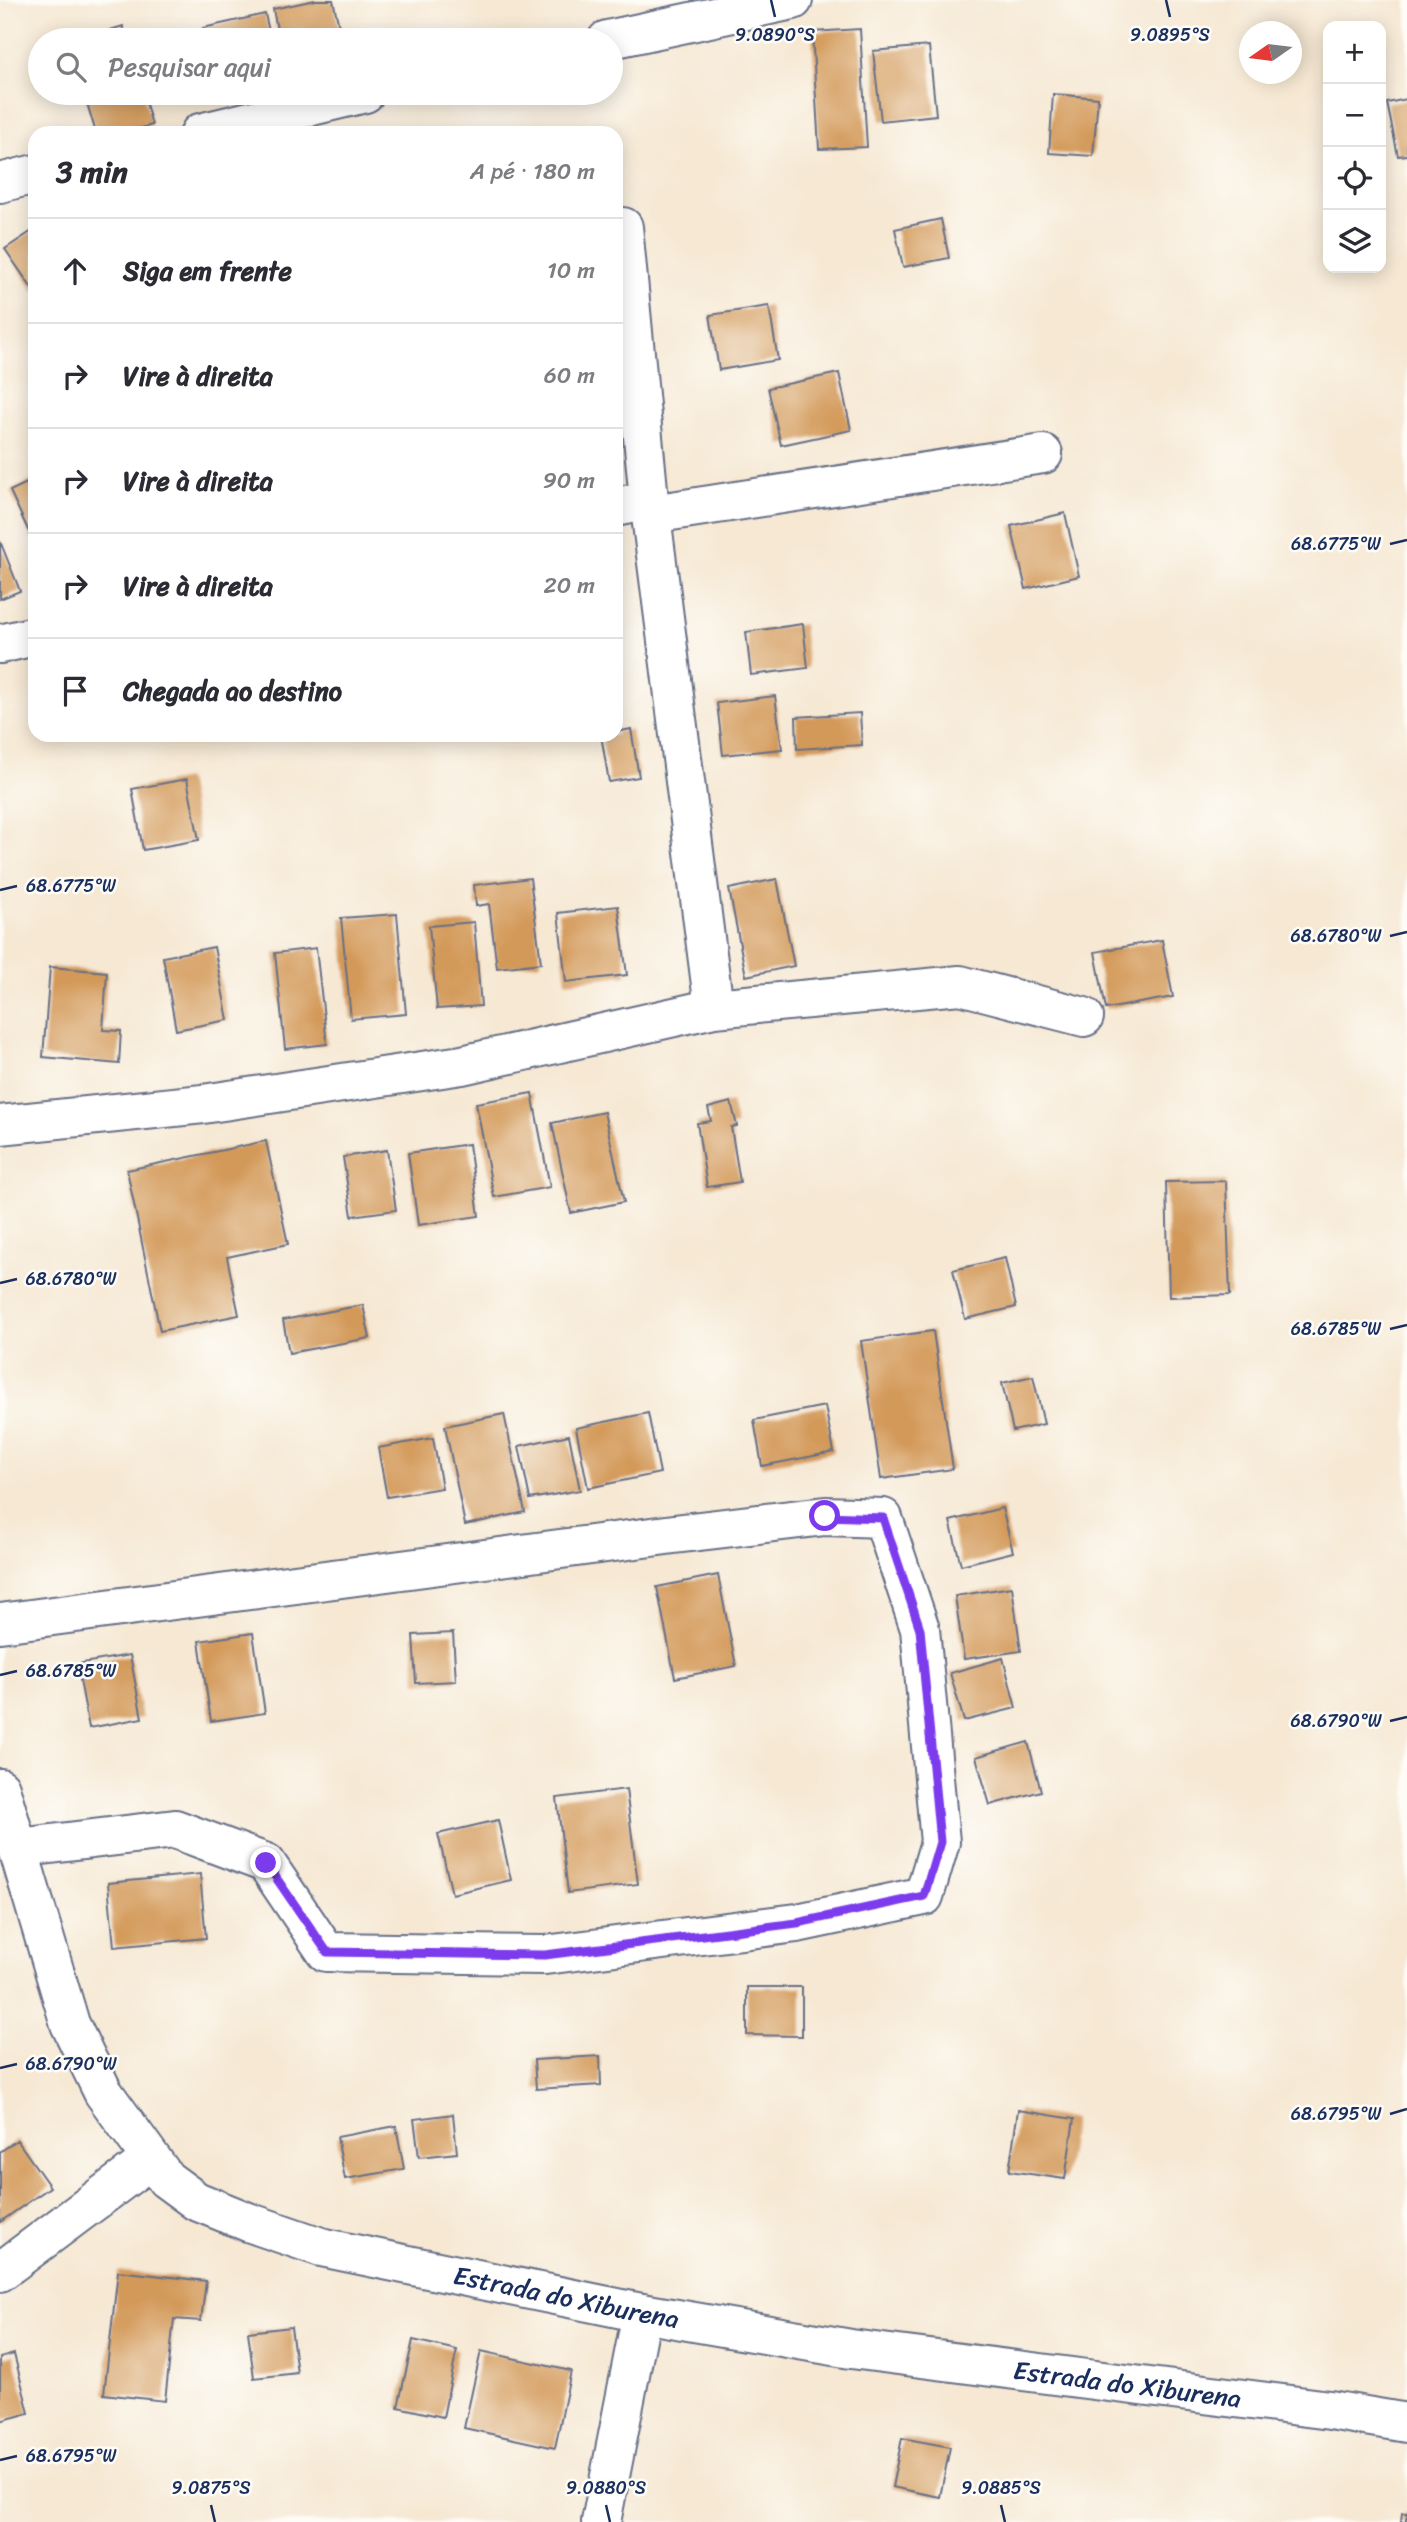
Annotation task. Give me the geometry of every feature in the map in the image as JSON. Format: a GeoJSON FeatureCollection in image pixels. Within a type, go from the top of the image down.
{"type":"FeatureCollection","features":[{"type":"Feature","properties":{"kind":"street"},"geometry":{"type":"LineString","coordinates":[[623,37],[793,0]]}},
{"type":"Feature","properties":{"kind":"street"},"geometry":{"type":"LineString","coordinates":[[229,126],[316,105]]}},
{"type":"Feature","properties":{"kind":"street"},"geometry":{"type":"LineString","coordinates":[[0,183],[28,176]]}},
{"type":"Feature","properties":{"kind":"street"},"geometry":{"type":"LineString","coordinates":[[623,227],[639,507],[714,1008]]}},
{"type":"Feature","properties":{"kind":"street"},"geometry":{"type":"LineString","coordinates":[[639,507],[1043,454]]}},
{"type":"Feature","properties":{"kind":"street"},"geometry":{"type":"LineString","coordinates":[[0,644],[28,638]]}},
{"type":"Feature","properties":{"kind":"street"},"geometry":{"type":"LineString","coordinates":[[0,1125],[203,1104],[461,1065],[714,1008],[960,985],[1084,1017]]}},
{"type":"Feature","properties":{"kind":"street"},"geometry":{"type":"LineString","coordinates":[[0,1623],[756,1524],[825,1516],[883,1518],[920,1629],[940,1842],[924,1896],[797,1923],[545,1955],[327,1952],[266,1863],[175,1829],[18,1847]]}},
{"type":"Feature","properties":{"kind":"street","name":"Estrada do Xiburena"},"geometry":{"type":"LineString","coordinates":[[0,1788],[70,2025],[103,2092],[166,2179],[196,2201],[321,2247],[642,2313],[851,2349],[1330,2410],[1407,2423]]}},
{"type":"Feature","properties":{"kind":"street"},"geometry":{"type":"LineString","coordinates":[[0,2272],[151,2159]]}},
{"type":"Feature","properties":{"kind":"street"},"geometry":{"type":"LineString","coordinates":[[601,2522],[642,2313]]}},
{"type":"Feature","properties":{"kind":"building"},"geometry":{"type":"Polygon","coordinates":[[[315,0],[333,0],[339,28],[277,28],[273,9],[315,0]]]}},
{"type":"Feature","properties":{"kind":"building"},"geometry":{"type":"Polygon","coordinates":[[[265,14],[268,28],[203,28],[265,14]]]}},
{"type":"Feature","properties":{"kind":"building"},"geometry":{"type":"Polygon","coordinates":[[[860,29],[867,147],[819,149],[812,32],[860,29]]]}},
{"type":"Feature","properties":{"kind":"building"},"geometry":{"type":"Polygon","coordinates":[[[929,46],[936,115],[881,121],[873,51],[929,46]]]}},
{"type":"Feature","properties":{"kind":"building"},"geometry":{"type":"Polygon","coordinates":[[[1053,94],[1098,98],[1093,156],[1049,153],[1053,94]]]}},
{"type":"Feature","properties":{"kind":"building"},"geometry":{"type":"Polygon","coordinates":[[[1407,99],[1407,155],[1398,156],[1387,103],[1407,99]]]}},
{"type":"Feature","properties":{"kind":"building"},"geometry":{"type":"Polygon","coordinates":[[[88,105],[146,105],[152,125],[149,126],[94,126],[88,105]]]}},
{"type":"Feature","properties":{"kind":"building"},"geometry":{"type":"Polygon","coordinates":[[[941,219],[949,258],[903,267],[895,229],[941,219]]]}},
{"type":"Feature","properties":{"kind":"building"},"geometry":{"type":"Polygon","coordinates":[[[28,234],[28,283],[5,249],[28,234]]]}},
{"type":"Feature","properties":{"kind":"building"},"geometry":{"type":"Polygon","coordinates":[[[769,306],[778,360],[719,370],[710,315],[769,306]]]}},
{"type":"Feature","properties":{"kind":"building"},"geometry":{"type":"Polygon","coordinates":[[[839,373],[851,430],[781,445],[768,388],[839,373]]]}},
{"type":"Feature","properties":{"kind":"building"},"geometry":{"type":"Polygon","coordinates":[[[28,482],[28,530],[10,491],[28,482]]]}},
{"type":"Feature","properties":{"kind":"building"},"geometry":{"type":"Polygon","coordinates":[[[1065,513],[1079,576],[1026,589],[1011,526],[1065,513]]]}},
{"type":"Feature","properties":{"kind":"building"},"geometry":{"type":"Polygon","coordinates":[[[0,541],[20,591],[0,599],[0,541]]]}},
{"type":"Feature","properties":{"kind":"building"},"geometry":{"type":"Polygon","coordinates":[[[803,624],[808,668],[751,675],[746,632],[803,624]]]}},
{"type":"Feature","properties":{"kind":"building"},"geometry":{"type":"Polygon","coordinates":[[[775,696],[782,749],[723,755],[717,703],[775,696]]]}},
{"type":"Feature","properties":{"kind":"building"},"geometry":{"type":"Polygon","coordinates":[[[860,713],[862,745],[797,749],[796,717],[860,713]]]}},
{"type":"Feature","properties":{"kind":"building"},"geometry":{"type":"Polygon","coordinates":[[[631,729],[639,777],[609,782],[602,742],[623,742],[623,731],[631,729]]]}},
{"type":"Feature","properties":{"kind":"building"},"geometry":{"type":"Polygon","coordinates":[[[187,779],[199,840],[143,850],[132,789],[187,779]]]}},
{"type":"Feature","properties":{"kind":"building"},"geometry":{"type":"Polygon","coordinates":[[[530,878],[541,963],[497,968],[489,904],[476,906],[474,885],[530,878]]]}},
{"type":"Feature","properties":{"kind":"building"},"geometry":{"type":"Polygon","coordinates":[[[777,879],[794,966],[746,976],[729,889],[777,879]]]}},
{"type":"Feature","properties":{"kind":"building"},"geometry":{"type":"Polygon","coordinates":[[[618,906],[627,975],[566,982],[558,913],[618,906]]]}},
{"type":"Feature","properties":{"kind":"building"},"geometry":{"type":"Polygon","coordinates":[[[397,914],[406,1014],[351,1019],[341,918],[397,914]]]}},
{"type":"Feature","properties":{"kind":"building"},"geometry":{"type":"Polygon","coordinates":[[[474,922],[481,1006],[437,1009],[429,926],[474,922]]]}},
{"type":"Feature","properties":{"kind":"building"},"geometry":{"type":"Polygon","coordinates":[[[1162,940],[1173,997],[1106,1009],[1095,952],[1162,940]]]}},
{"type":"Feature","properties":{"kind":"building"},"geometry":{"type":"Polygon","coordinates":[[[214,947],[228,1020],[176,1030],[163,957],[214,947]]]}},
{"type":"Feature","properties":{"kind":"building"},"geometry":{"type":"Polygon","coordinates":[[[316,948],[327,1044],[285,1049],[275,953],[316,948]]]}},
{"type":"Feature","properties":{"kind":"building"},"geometry":{"type":"Polygon","coordinates":[[[50,967],[107,972],[103,1030],[121,1031],[119,1064],[43,1057],[50,967]]]}},
{"type":"Feature","properties":{"kind":"building"},"geometry":{"type":"Polygon","coordinates":[[[532,1093],[550,1187],[494,1197],[476,1103],[532,1093]]]}},
{"type":"Feature","properties":{"kind":"building"},"geometry":{"type":"Polygon","coordinates":[[[731,1102],[737,1126],[731,1127],[740,1182],[707,1187],[697,1123],[711,1121],[708,1108],[731,1102]]]}},
{"type":"Feature","properties":{"kind":"building"},"geometry":{"type":"Polygon","coordinates":[[[604,1112],[624,1202],[571,1213],[552,1123],[604,1112]]]}},
{"type":"Feature","properties":{"kind":"building"},"geometry":{"type":"Polygon","coordinates":[[[266,1141],[288,1244],[227,1257],[239,1315],[160,1331],[127,1170],[266,1141]]]}},
{"type":"Feature","properties":{"kind":"building"},"geometry":{"type":"Polygon","coordinates":[[[469,1144],[479,1216],[418,1225],[408,1153],[469,1144]]]}},
{"type":"Feature","properties":{"kind":"building"},"geometry":{"type":"Polygon","coordinates":[[[387,1150],[396,1210],[352,1216],[343,1157],[387,1150]]]}},
{"type":"Feature","properties":{"kind":"building"},"geometry":{"type":"Polygon","coordinates":[[[1226,1181],[1230,1295],[1169,1297],[1166,1182],[1226,1181]]]}},
{"type":"Feature","properties":{"kind":"building"},"geometry":{"type":"Polygon","coordinates":[[[1005,1258],[1016,1307],[965,1319],[953,1270],[1005,1258]]]}},
{"type":"Feature","properties":{"kind":"building"},"geometry":{"type":"Polygon","coordinates":[[[363,1305],[370,1338],[289,1353],[283,1320],[363,1305]]]}},
{"type":"Feature","properties":{"kind":"building"},"geometry":{"type":"Polygon","coordinates":[[[933,1331],[953,1469],[881,1479],[861,1341],[933,1331]]]}},
{"type":"Feature","properties":{"kind":"building"},"geometry":{"type":"Polygon","coordinates":[[[1033,1376],[1044,1424],[1013,1431],[1002,1383],[1033,1376]]]}},
{"type":"Feature","properties":{"kind":"building"},"geometry":{"type":"Polygon","coordinates":[[[825,1406],[834,1452],[762,1466],[754,1420],[825,1406]]]}},
{"type":"Feature","properties":{"kind":"building"},"geometry":{"type":"Polygon","coordinates":[[[648,1413],[660,1473],[588,1488],[576,1428],[648,1413]]]}},
{"type":"Feature","properties":{"kind":"building"},"geometry":{"type":"Polygon","coordinates":[[[504,1414],[525,1512],[465,1525],[445,1426],[504,1414]]]}},
{"type":"Feature","properties":{"kind":"building"},"geometry":{"type":"Polygon","coordinates":[[[569,1435],[580,1490],[530,1499],[519,1446],[569,1435]]]}},
{"type":"Feature","properties":{"kind":"building"},"geometry":{"type":"Polygon","coordinates":[[[433,1438],[442,1488],[387,1497],[378,1448],[433,1438]]]}},
{"type":"Feature","properties":{"kind":"building"},"geometry":{"type":"Polygon","coordinates":[[[1002,1508],[1013,1552],[961,1565],[950,1521],[1002,1508]]]}},
{"type":"Feature","properties":{"kind":"building"},"geometry":{"type":"Polygon","coordinates":[[[718,1575],[736,1666],[675,1678],[657,1587],[718,1575]]]}},
{"type":"Feature","properties":{"kind":"building"},"geometry":{"type":"Polygon","coordinates":[[[1012,1587],[1021,1651],[964,1659],[955,1596],[1012,1587]]]}},
{"type":"Feature","properties":{"kind":"building"},"geometry":{"type":"Polygon","coordinates":[[[253,1633],[265,1713],[211,1721],[199,1641],[253,1633]]]}},
{"type":"Feature","properties":{"kind":"building"},"geometry":{"type":"Polygon","coordinates":[[[453,1633],[456,1681],[416,1683],[413,1635],[453,1633]]]}},
{"type":"Feature","properties":{"kind":"building"},"geometry":{"type":"Polygon","coordinates":[[[130,1655],[142,1718],[89,1728],[77,1664],[130,1655]]]}},
{"type":"Feature","properties":{"kind":"building"},"geometry":{"type":"Polygon","coordinates":[[[1003,1658],[1016,1708],[964,1721],[950,1673],[1003,1658]]]}},
{"type":"Feature","properties":{"kind":"building"},"geometry":{"type":"Polygon","coordinates":[[[1028,1742],[1041,1791],[990,1805],[976,1757],[1028,1742]]]}},
{"type":"Feature","properties":{"kind":"building"},"geometry":{"type":"Polygon","coordinates":[[[626,1789],[638,1884],[568,1893],[557,1798],[626,1789]]]}},
{"type":"Feature","properties":{"kind":"building"},"geometry":{"type":"Polygon","coordinates":[[[498,1820],[511,1880],[452,1894],[438,1834],[498,1820]]]}},
{"type":"Feature","properties":{"kind":"building"},"geometry":{"type":"Polygon","coordinates":[[[200,1874],[206,1938],[114,1947],[108,1883],[200,1874]]]}},
{"type":"Feature","properties":{"kind":"building"},"geometry":{"type":"Polygon","coordinates":[[[747,1987],[802,1987],[802,2036],[747,2035],[747,1987]]]}},
{"type":"Feature","properties":{"kind":"building"},"geometry":{"type":"Polygon","coordinates":[[[600,2056],[601,2085],[536,2089],[534,2060],[600,2056]]]}},
{"type":"Feature","properties":{"kind":"building"},"geometry":{"type":"Polygon","coordinates":[[[1018,2110],[1074,2119],[1065,2179],[1009,2171],[1018,2110]]]}},
{"type":"Feature","properties":{"kind":"building"},"geometry":{"type":"Polygon","coordinates":[[[453,2114],[457,2153],[419,2157],[414,2119],[453,2114]]]}},
{"type":"Feature","properties":{"kind":"building"},"geometry":{"type":"Polygon","coordinates":[[[396,2126],[404,2169],[345,2179],[337,2137],[396,2126]]]}},
{"type":"Feature","properties":{"kind":"building"},"geometry":{"type":"Polygon","coordinates":[[[17,2140],[50,2187],[0,2222],[0,2152],[17,2140]]]}},
{"type":"Feature","properties":{"kind":"building"},"geometry":{"type":"Polygon","coordinates":[[[118,2271],[206,2281],[201,2321],[174,2319],[165,2401],[104,2394],[118,2271]]]}},
{"type":"Feature","properties":{"kind":"building"},"geometry":{"type":"Polygon","coordinates":[[[291,2327],[297,2373],[254,2378],[248,2332],[291,2327]]]}},
{"type":"Feature","properties":{"kind":"building"},"geometry":{"type":"Polygon","coordinates":[[[413,2340],[457,2350],[443,2417],[398,2407],[413,2340]]]}},
{"type":"Feature","properties":{"kind":"building"},"geometry":{"type":"Polygon","coordinates":[[[481,2351],[571,2371],[555,2448],[464,2428],[481,2351]]]}},
{"type":"Feature","properties":{"kind":"building"},"geometry":{"type":"Polygon","coordinates":[[[14,2354],[29,2413],[0,2421],[0,2358],[14,2354]]]}},
{"type":"Feature","properties":{"kind":"building"},"geometry":{"type":"Polygon","coordinates":[[[902,2438],[950,2447],[940,2497],[892,2487],[902,2438]]]}},
{"type":"Feature","properties":{"kind":"building"},"geometry":{"type":"Polygon","coordinates":[[[1402,2513],[1407,2513],[1407,2522],[1401,2522],[1402,2513]]]}},
{"type":"Feature","properties":{"kind":"route"},"geometry":{"type":"LineString","coordinates":[[266,1863],[327,1952],[545,1955],[797,1923],[924,1896],[940,1842],[920,1629],[883,1518],[825,1516]]}}]}
